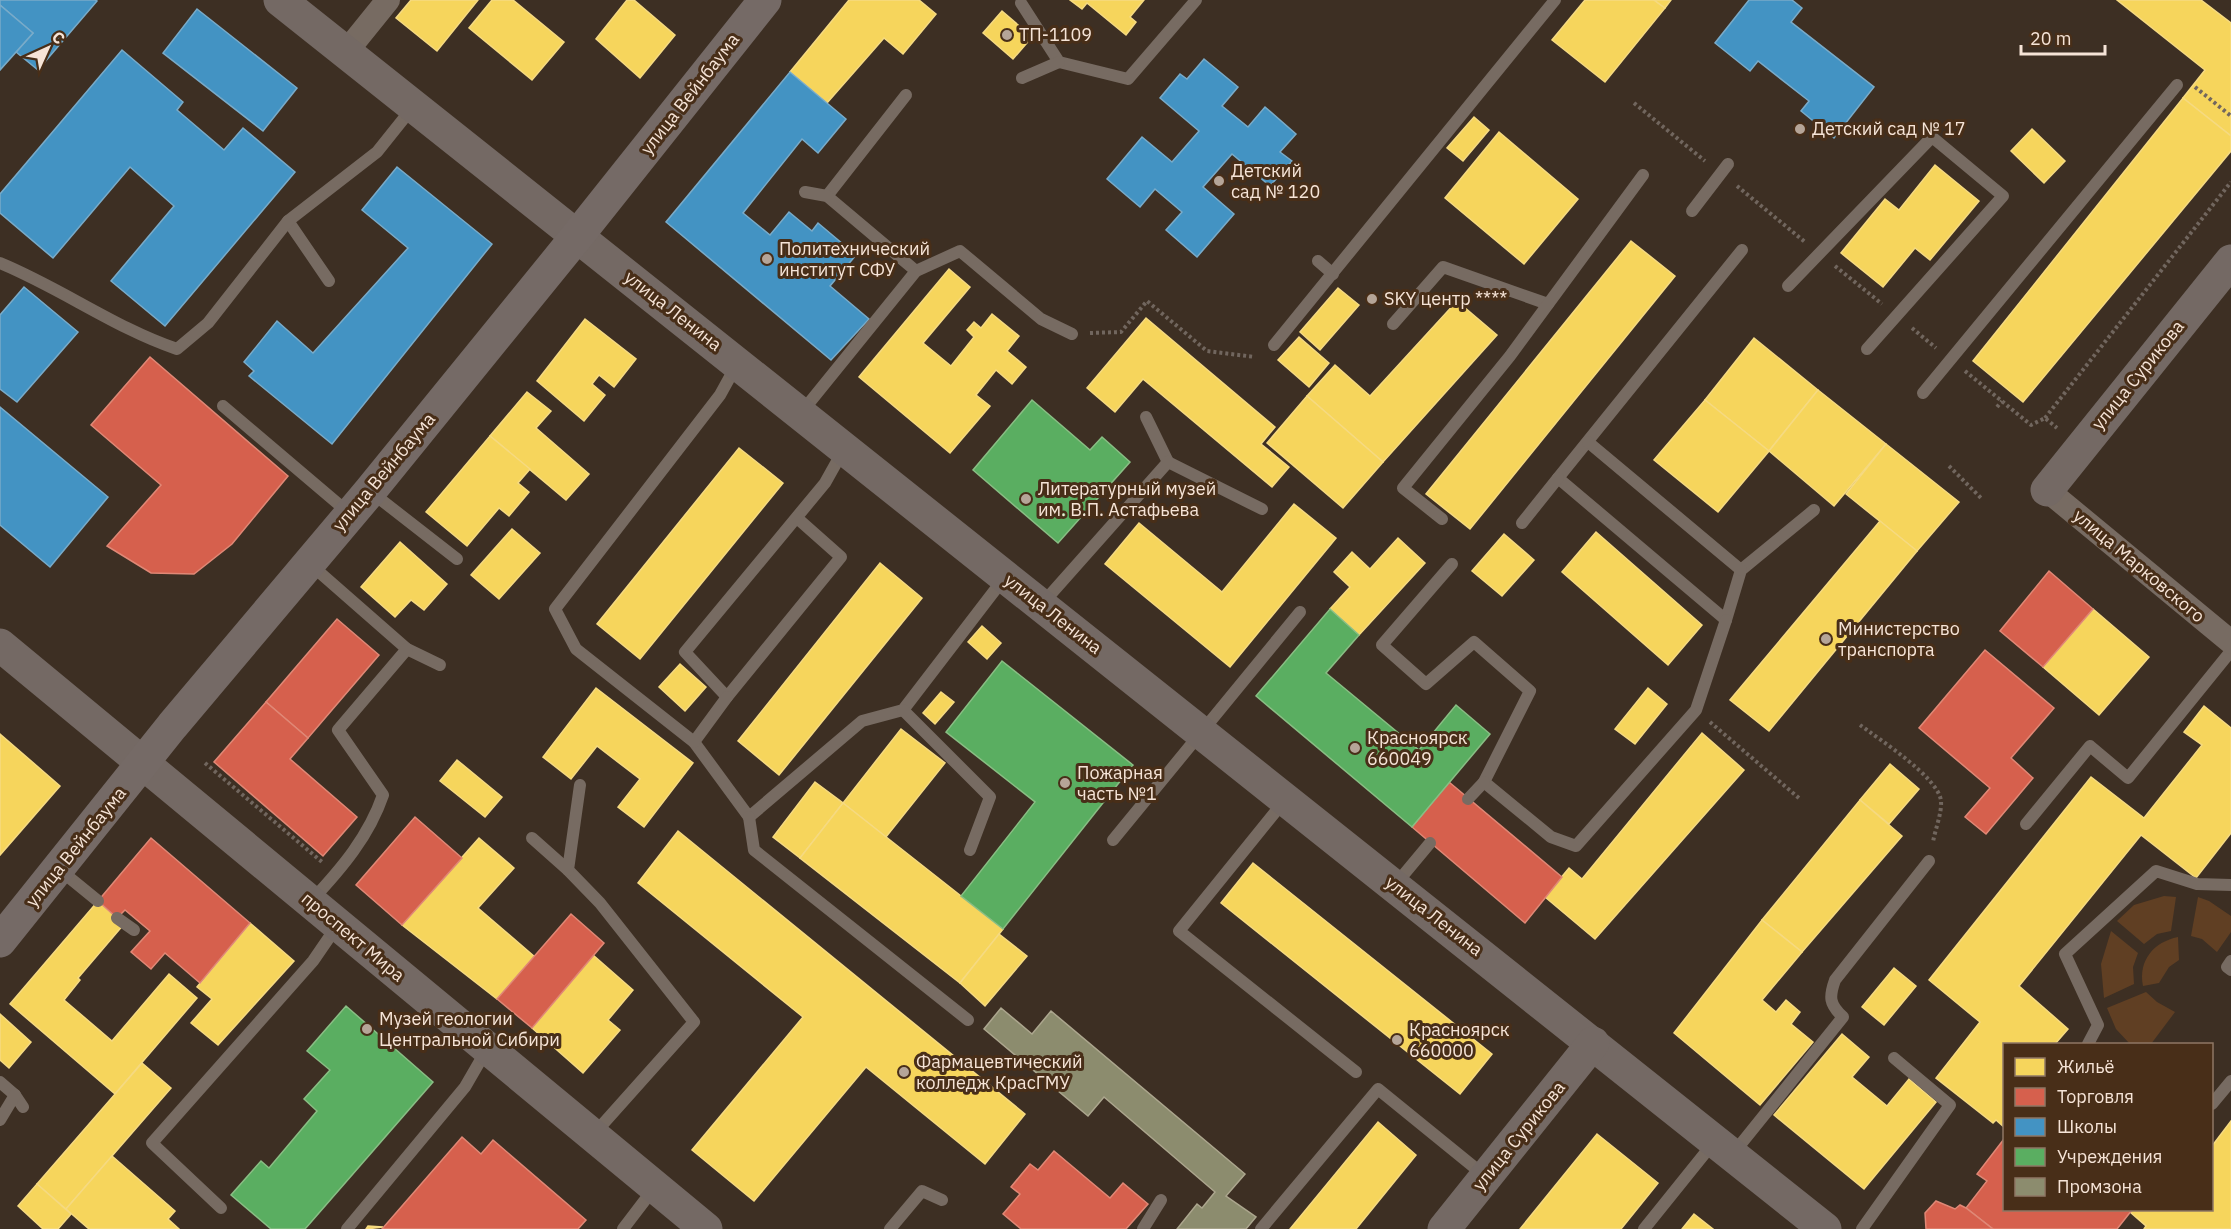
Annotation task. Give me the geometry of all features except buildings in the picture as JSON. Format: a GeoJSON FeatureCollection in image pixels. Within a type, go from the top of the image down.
{"type":"FeatureCollection","features":[{"type":"Feature","properties":{"kind":"highway","name":"улица Вейнбаума"},"geometry":{"type":"LineString","coordinates":[[0,940],[578,236],[765,0]]}},
{"type":"Feature","properties":{"kind":"main road","name":"улица Ленина"},"geometry":{"type":"LineString","coordinates":[[280,0],[738,362],[1825,1229]]}},
{"type":"Feature","properties":{"kind":"main road","name":"улица Сурикова"},"geometry":{"type":"LineString","coordinates":[[2047,490],[2231,261]]}},
{"type":"Feature","properties":{"kind":"main road","name":"проспект Мира"},"geometry":{"type":"LineString","coordinates":[[0,645],[706,1229]]}},
{"type":"Feature","properties":{"kind":"main road","name":"улица Сурикова"},"geometry":{"type":"LineString","coordinates":[[1444,1229],[1593,1043]]}},
{"type":"Feature","properties":{"kind":"street"},"geometry":{"type":"LineString","coordinates":[[346,52],[388,0]]}},
{"type":"Feature","properties":{"kind":"street","name":"улица Марковского"},"geometry":{"type":"LineString","coordinates":[[2047,490],[2231,642]]}},
{"type":"Feature","properties":{"kind":"lane"},"geometry":{"type":"LineString","coordinates":[[1022,78],[1059,62],[1128,79],[1196,0]]}},
{"type":"Feature","properties":{"kind":"lane"},"geometry":{"type":"LineString","coordinates":[[1275,345],[1555,0]]}},
{"type":"Feature","properties":{"kind":"lane"},"geometry":{"type":"LineString","coordinates":[[1021,3],[1059,62]]}},
{"type":"Feature","properties":{"kind":"lane"},"geometry":{"type":"LineString","coordinates":[[1923,393],[2177,85]]}},
{"type":"Feature","properties":{"kind":"lane"},"geometry":{"type":"LineString","coordinates":[[827,196],[906,95]]}},
{"type":"Feature","properties":{"kind":"lane"},"geometry":{"type":"LineString","coordinates":[[0,263],[26,274],[150,339],[177,349],[208,323],[288,221],[378,152],[414,106]]}},
{"type":"Feature","properties":{"kind":"lane"},"geometry":{"type":"LineString","coordinates":[[1788,286],[1932,137],[2002,196],[1868,349]]}},
{"type":"Feature","properties":{"kind":"lane"},"geometry":{"type":"LineString","coordinates":[[1692,211],[1728,164]]}},
{"type":"Feature","properties":{"kind":"lane"},"geometry":{"type":"LineString","coordinates":[[1442,519],[1403,488],[1548,304],[1643,175]]}},
{"type":"Feature","properties":{"kind":"lane"},"geometry":{"type":"LineString","coordinates":[[805,192],[827,196],[916,271]]}},
{"type":"Feature","properties":{"kind":"lane"},"geometry":{"type":"LineString","coordinates":[[288,221],[329,281]]}},
{"type":"Feature","properties":{"kind":"lane"},"geometry":{"type":"LineString","coordinates":[[801,413],[916,271],[960,250],[1041,319],[1072,334]]}},
{"type":"Feature","properties":{"kind":"lane"},"geometry":{"type":"LineString","coordinates":[[1522,523],[1742,250]]}},
{"type":"Feature","properties":{"kind":"lane"},"geometry":{"type":"LineString","coordinates":[[1318,261],[1333,274]]}},
{"type":"Feature","properties":{"kind":"lane"},"geometry":{"type":"LineString","coordinates":[[1393,324],[1443,267],[1548,304]]}},
{"type":"Feature","properties":{"kind":"lane"},"geometry":{"type":"LineString","coordinates":[[738,362],[720,395],[555,609],[576,649],[694,742],[749,817],[754,850],[968,1020]]}},
{"type":"Feature","properties":{"kind":"lane"},"geometry":{"type":"LineString","coordinates":[[223,406],[360,502],[457,559]]}},
{"type":"Feature","properties":{"kind":"lane"},"geometry":{"type":"LineString","coordinates":[[1146,417],[1168,462],[1262,509]]}},
{"type":"Feature","properties":{"kind":"lane"},"geometry":{"type":"LineString","coordinates":[[1588,442],[1741,570]]}},
{"type":"Feature","properties":{"kind":"lane"},"geometry":{"type":"LineString","coordinates":[[727,697],[685,652],[825,483],[844,448]]}},
{"type":"Feature","properties":{"kind":"lane"},"geometry":{"type":"LineString","coordinates":[[1042,604],[1168,462]]}},
{"type":"Feature","properties":{"kind":"lane"},"geometry":{"type":"LineString","coordinates":[[1558,478],[1726,620]]}},
{"type":"Feature","properties":{"kind":"lane"},"geometry":{"type":"LineString","coordinates":[[1484,782],[1551,837],[1576,846],[1696,710],[1741,570],[1814,510]]}},
{"type":"Feature","properties":{"kind":"lane"},"geometry":{"type":"LineString","coordinates":[[694,742],[727,697],[841,557],[797,518]]}},
{"type":"Feature","properties":{"kind":"lane"},"geometry":{"type":"LineString","coordinates":[[309,563],[407,649],[440,665]]}},
{"type":"Feature","properties":{"kind":"lane"},"geometry":{"type":"LineString","coordinates":[[1452,564],[1382,645],[1426,684],[1474,642],[1530,692],[1484,782],[1468,799]]}},
{"type":"Feature","properties":{"kind":"lane"},"geometry":{"type":"LineString","coordinates":[[749,817],[862,721],[903,710],[1006,576]]}},
{"type":"Feature","properties":{"kind":"lane"},"geometry":{"type":"LineString","coordinates":[[1113,840],[1300,612]]}},
{"type":"Feature","properties":{"kind":"lane"},"geometry":{"type":"LineString","coordinates":[[310,902],[336,874],[373,823],[383,795],[338,730],[407,649]]}},
{"type":"Feature","properties":{"kind":"lane"},"geometry":{"type":"LineString","coordinates":[[2026,824],[2090,746],[2128,778],[2231,651]]}},
{"type":"Feature","properties":{"kind":"lane"},"geometry":{"type":"LineString","coordinates":[[903,710],[990,796],[970,850]]}},
{"type":"Feature","properties":{"kind":"lane"},"geometry":{"type":"LineString","coordinates":[[568,870],[580,784]]}},
{"type":"Feature","properties":{"kind":"lane"},"geometry":{"type":"LineString","coordinates":[[1286,799],[1179,931],[1356,1072]]}},
{"type":"Feature","properties":{"kind":"lane"},"geometry":{"type":"LineString","coordinates":[[532,838],[600,903],[694,1022],[592,1136]]}},
{"type":"Feature","properties":{"kind":"lane"},"geometry":{"type":"LineString","coordinates":[[1395,885],[1430,843]]}},
{"type":"Feature","properties":{"kind":"lane"},"geometry":{"type":"LineString","coordinates":[[1644,1229],[1723,1148],[1843,1017],[1832,1007],[1830,995],[1835,980],[1929,861]]}},
{"type":"Feature","properties":{"kind":"lane"},"geometry":{"type":"LineString","coordinates":[[59,869],[98,901]]}},
{"type":"Feature","properties":{"kind":"lane"},"geometry":{"type":"LineString","coordinates":[[2089,1043],[2098,1025],[2065,954],[2156,871],[2197,884],[2231,885]]}},
{"type":"Feature","properties":{"kind":"lane"},"geometry":{"type":"LineString","coordinates":[[117,918],[134,930]]}},
{"type":"Feature","properties":{"kind":"lane"},"geometry":{"type":"LineString","coordinates":[[221,1208],[152,1143],[313,961],[338,925]]}},
{"type":"Feature","properties":{"kind":"lane"},"geometry":{"type":"LineString","coordinates":[[2231,962],[2227,967],[2231,970]]}},
{"type":"Feature","properties":{"kind":"lane"},"geometry":{"type":"LineString","coordinates":[[347,1229],[465,1087],[487,1048]]}},
{"type":"Feature","properties":{"kind":"lane"},"geometry":{"type":"LineString","coordinates":[[1862,1229],[1950,1105],[1894,1058]]}},
{"type":"Feature","properties":{"kind":"lane"},"geometry":{"type":"LineString","coordinates":[[2213,1102],[2231,1081]]}},
{"type":"Feature","properties":{"kind":"lane"},"geometry":{"type":"LineString","coordinates":[[0,1082],[15,1095],[23,1107]]}},
{"type":"Feature","properties":{"kind":"lane"},"geometry":{"type":"LineString","coordinates":[[1261,1229],[1378,1089],[1487,1178]]}},
{"type":"Feature","properties":{"kind":"lane"},"geometry":{"type":"LineString","coordinates":[[0,1120],[15,1095]]}},
{"type":"Feature","properties":{"kind":"lane"},"geometry":{"type":"LineString","coordinates":[[623,1229],[655,1187]]}},
{"type":"Feature","properties":{"kind":"lane"},"geometry":{"type":"LineString","coordinates":[[890,1229],[922,1191],[942,1200]]}},
{"type":"Feature","properties":{"kind":"lane"},"geometry":{"type":"LineString","coordinates":[[1143,1229],[1161,1200]]}},
{"type":"Feature","properties":{"kind":"path"},"geometry":{"type":"LineString","coordinates":[[2193,85],[2231,116]]}},
{"type":"Feature","properties":{"kind":"path"},"geometry":{"type":"LineString","coordinates":[[2031,425],[2045,418],[2231,182]]}},
{"type":"Feature","properties":{"kind":"path"},"geometry":{"type":"LineString","coordinates":[[1072,334],[1121,332],[1147,301],[1207,351],[1255,357]]}},
{"type":"Feature","properties":{"kind":"path"},"geometry":{"type":"LineString","coordinates":[[1997,407],[2002,401]]}},
{"type":"Feature","properties":{"kind":"path"},"geometry":{"type":"LineString","coordinates":[[2045,418],[2057,428]]}},
{"type":"Feature","properties":{"kind":"path"},"geometry":{"type":"LineString","coordinates":[[1949,466],[1982,498]]}},
{"type":"Feature","properties":{"kind":"path"},"geometry":{"type":"LineString","coordinates":[[1696,710],[1800,799]]}},
{"type":"Feature","properties":{"kind":"path"},"geometry":{"type":"LineString","coordinates":[[1860,724],[1899,753],[1938,789],[1941,802],[1929,861]]}},
{"type":"Feature","properties":{"kind":"path"},"geometry":{"type":"LineString","coordinates":[[204,763],[336,874]]}},
{"type":"Feature","properties":{"kind":"shaded area"},"geometry":{"type":"Polygon","coordinates":[[[2164,896],[2176,897],[2171,931],[2157,934],[2144,944],[2117,921],[2134,905],[2164,896]]]}},
{"type":"Feature","properties":{"kind":"shaded area"},"geometry":{"type":"Polygon","coordinates":[[[2198,897],[2209,901],[2231,916],[2231,932],[2217,952],[2202,939],[2191,936],[2198,897]]]}},
{"type":"Feature","properties":{"kind":"shaded area"},"geometry":{"type":"Polygon","coordinates":[[[2111,931],[2138,953],[2133,967],[2134,984],[2104,998],[2101,964],[2111,931]]]}},
{"type":"Feature","properties":{"kind":"shaded area"},"geometry":{"type":"Polygon","coordinates":[[[2178,937],[2179,960],[2169,967],[2159,983],[2143,986],[2143,968],[2150,954],[2162,943],[2178,937]]]}},
{"type":"Feature","properties":{"kind":"shaded area"},"geometry":{"type":"Polygon","coordinates":[[[2146,992],[2157,1002],[2175,1012],[2152,1043],[2129,1043],[2116,1029],[2107,1008],[2146,992]]]}},
{"type":"Feature","properties":{"kind":"place","name":"ТП-1109"},"geometry":{"type":"Point","coordinates":[1007,35]}},
{"type":"Feature","properties":{"kind":"place","name":"Детский сад № 17"},"geometry":{"type":"Point","coordinates":[1800,129]}},
{"type":"Feature","properties":{"kind":"place","name":"Детский сад № 120"},"geometry":{"type":"Point","coordinates":[1219,181]}},
{"type":"Feature","properties":{"kind":"place","name":"Политехнический институт СФУ"},"geometry":{"type":"Point","coordinates":[767,259]}},
{"type":"Feature","properties":{"kind":"place","name":"SKY центр ****"},"geometry":{"type":"Point","coordinates":[1372,299]}},
{"type":"Feature","properties":{"kind":"place","name":"Литературный музей им. В.П. Астафьева"},"geometry":{"type":"Point","coordinates":[1026,499]}},
{"type":"Feature","properties":{"kind":"place","name":"Министерство транспорта"},"geometry":{"type":"Point","coordinates":[1826,639]}},
{"type":"Feature","properties":{"kind":"place","name":"Красноярск 660049"},"geometry":{"type":"Point","coordinates":[1355,748]}},
{"type":"Feature","properties":{"kind":"place","name":"Пожарная часть №1"},"geometry":{"type":"Point","coordinates":[1065,783]}},
{"type":"Feature","properties":{"kind":"place","name":"Музей геологии Центральной Сибири"},"geometry":{"type":"Point","coordinates":[367,1029]}},
{"type":"Feature","properties":{"kind":"place","name":"Красноярск 660000"},"geometry":{"type":"Point","coordinates":[1397,1040]}},
{"type":"Feature","properties":{"kind":"place","name":"Фармацевтический колледж КрасГМУ"},"geometry":{"type":"Point","coordinates":[904,1072]}}]}
